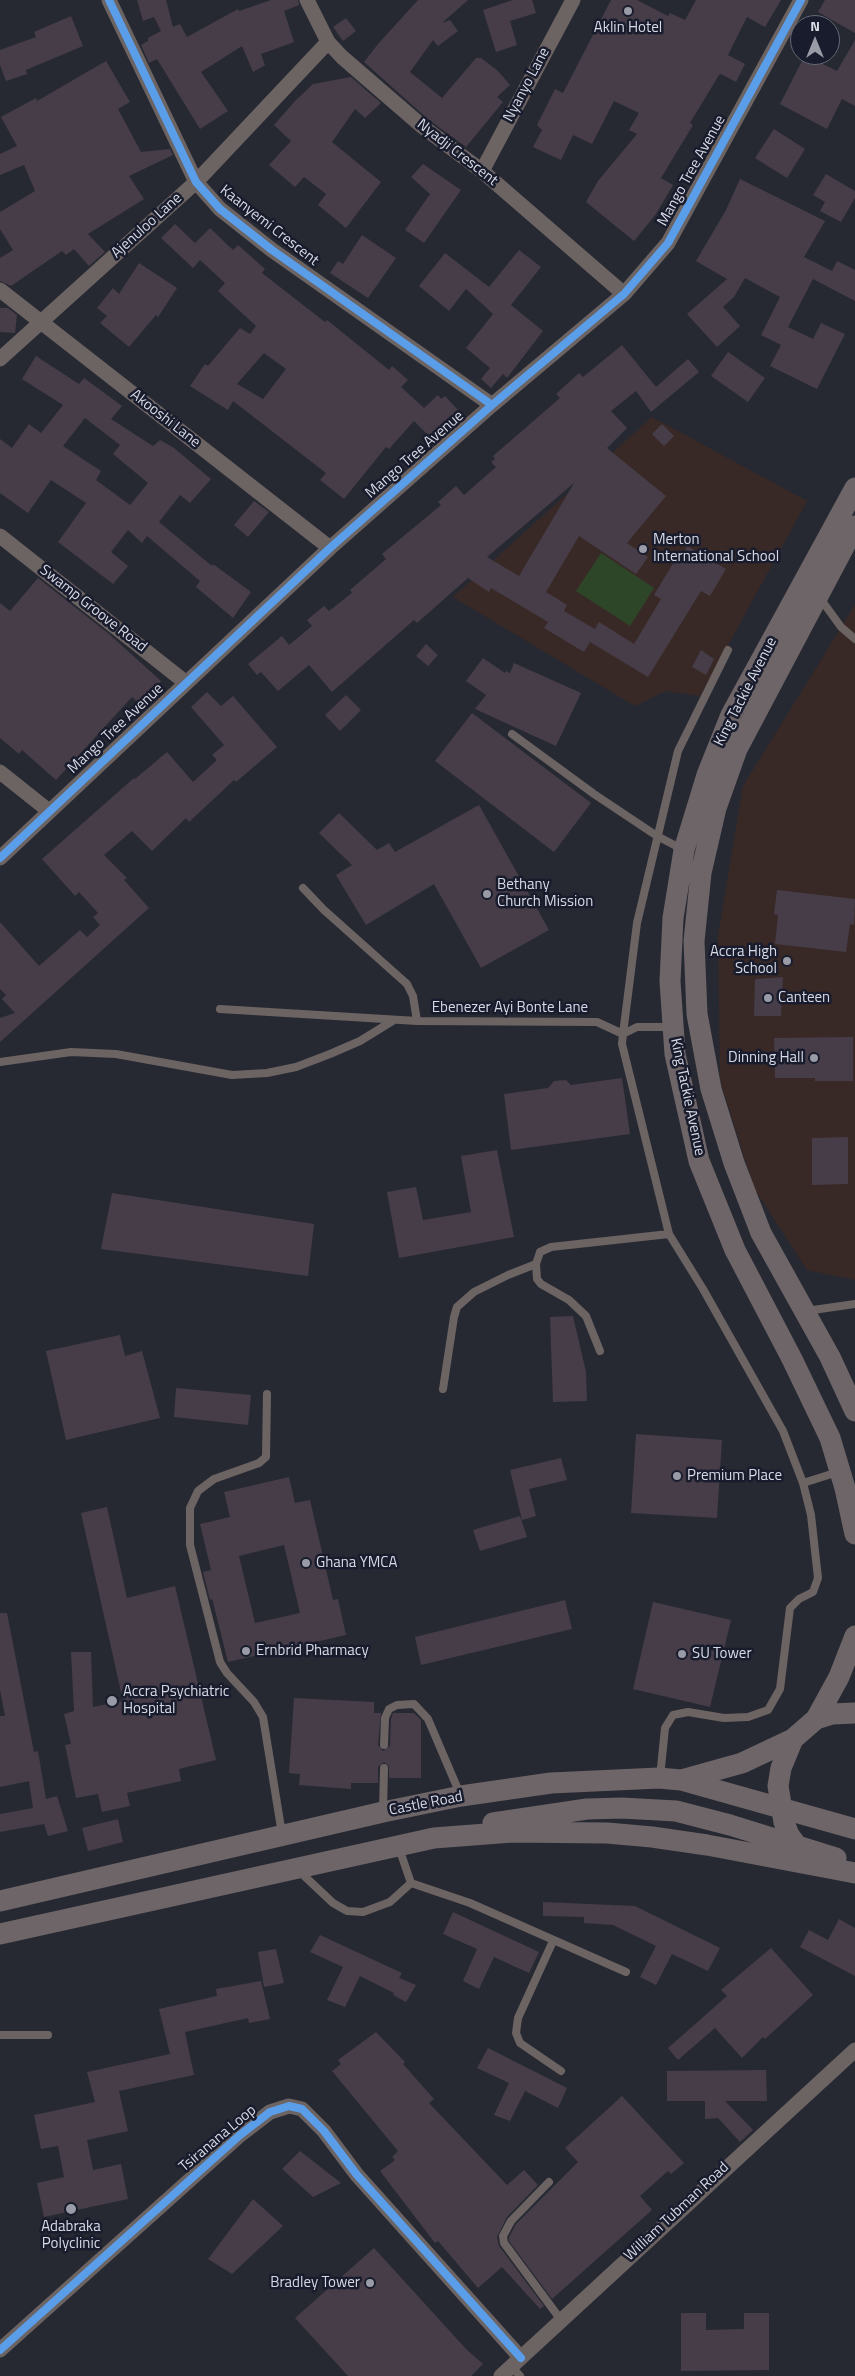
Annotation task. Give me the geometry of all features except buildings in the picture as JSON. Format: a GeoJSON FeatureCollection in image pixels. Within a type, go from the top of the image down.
{"type":"FeatureCollection","features":[{"type":"Feature","properties":{"kind":"main road","name":"King Tackie Avenue"},"geometry":{"type":"LineString","coordinates":[[855,488],[731,715],[707,775],[684,850],[673,918],[670,981],[675,1054],[700,1161],[735,1250],[792,1359],[830,1438],[855,1534]]}},
{"type":"Feature","properties":{"kind":"main road","name":"King Tackie Avenue"},"geometry":{"type":"LineString","coordinates":[[855,526],[737,749],[716,808],[701,873],[694,941],[697,1014],[711,1089],[734,1163],[761,1233],[830,1356],[855,1411]]}},
{"type":"Feature","properties":{"kind":"main road"},"geometry":{"type":"LineString","coordinates":[[681,1780],[742,1762],[793,1739],[816,1719],[839,1677],[855,1636]]}},
{"type":"Feature","properties":{"kind":"main road"},"geometry":{"type":"LineString","coordinates":[[816,1719],[832,1714],[855,1713]]}},
{"type":"Feature","properties":{"kind":"main road"},"geometry":{"type":"LineString","coordinates":[[793,1739],[781,1768],[778,1786],[780,1808],[788,1835],[796,1846]]}},
{"type":"Feature","properties":{"kind":"main road","name":"Castle Road"},"geometry":{"type":"LineString","coordinates":[[0,1901],[383,1812],[461,1796],[551,1783],[659,1778],[681,1780],[855,1829]]}},
{"type":"Feature","properties":{"kind":"main road"},"geometry":{"type":"LineString","coordinates":[[0,1934],[434,1838],[501,1820],[587,1809],[622,1808],[676,1811],[696,1815],[796,1846],[850,1858]]}},
{"type":"Feature","properties":{"kind":"main road"},"geometry":{"type":"LineString","coordinates":[[434,1838],[512,1832],[607,1833],[708,1845],[855,1873]]}},
{"type":"Feature","properties":{"kind":"street","name":"Kaanyemi Crescent"},"geometry":{"type":"LineString","coordinates":[[109,0],[196,182],[220,209],[272,250],[492,405]]}},
{"type":"Feature","properties":{"kind":"street","name":"Nyadji Crescent"},"geometry":{"type":"LineString","coordinates":[[307,0],[328,42],[368,81],[423,127],[482,171],[624,294]]}},
{"type":"Feature","properties":{"kind":"street","name":"Mango Tree Avenue"},"geometry":{"type":"LineString","coordinates":[[0,858],[185,682],[330,548],[492,405],[624,294],[668,243],[801,0]]}},
{"type":"Feature","properties":{"kind":"street","name":"Nyanyo Lane"},"geometry":{"type":"LineString","coordinates":[[482,171],[569,2]]}},
{"type":"Feature","properties":{"kind":"street","name":"Ajenuloo Lane"},"geometry":{"type":"LineString","coordinates":[[0,359],[196,182],[328,42]]}},
{"type":"Feature","properties":{"kind":"street","name":"Akooshi Lane"},"geometry":{"type":"LineString","coordinates":[[0,290],[330,548]]}},
{"type":"Feature","properties":{"kind":"street","name":"Swamp Groove Road"},"geometry":{"type":"LineString","coordinates":[[0,536],[185,682]]}},
{"type":"Feature","properties":{"kind":"street"},"geometry":{"type":"LineString","coordinates":[[0,772],[49,811]]}},
{"type":"Feature","properties":{"kind":"street","name":"William Tubman Road"},"geometry":{"type":"LineString","coordinates":[[513,2369],[561,2320],[855,2050]]}},
{"type":"Feature","properties":{"kind":"street","name":"Tsiranana Loop"},"geometry":{"type":"LineString","coordinates":[[0,2350],[240,2135],[270,2112],[289,2106],[302,2109],[324,2131],[357,2175],[513,2369]]}},
{"type":"Feature","properties":{"kind":"lane"},"geometry":{"type":"LineString","coordinates":[[818,594],[841,627],[855,639]]}},
{"type":"Feature","properties":{"kind":"lane"},"geometry":{"type":"LineString","coordinates":[[659,1778],[665,1728],[673,1715],[688,1712],[724,1718],[748,1717],[768,1710],[780,1689],[790,1608],[799,1599],[813,1592],[818,1578],[811,1515],[803,1482],[783,1431],[703,1289],[669,1234],[622,1044],[637,924],[678,751],[728,650]]}},
{"type":"Feature","properties":{"kind":"lane"},"geometry":{"type":"LineString","coordinates":[[512,734],[594,794],[657,836],[684,850]]}},
{"type":"Feature","properties":{"kind":"lane"},"geometry":{"type":"LineString","coordinates":[[303,888],[324,910],[407,984],[413,996],[418,1021]]}},
{"type":"Feature","properties":{"kind":"lane","name":"Ebenezer Ayi Bonte Lane"},"geometry":{"type":"LineString","coordinates":[[220,1009],[418,1021],[597,1022],[623,1034]]}},
{"type":"Feature","properties":{"kind":"lane"},"geometry":{"type":"LineString","coordinates":[[0,1062],[71,1052],[116,1054],[232,1074],[267,1073],[296,1066],[330,1054],[360,1041],[394,1020]]}},
{"type":"Feature","properties":{"kind":"lane"},"geometry":{"type":"LineString","coordinates":[[623,1034],[637,1027],[673,1026]]}},
{"type":"Feature","properties":{"kind":"lane"},"geometry":{"type":"LineString","coordinates":[[600,1351],[586,1316],[569,1300],[541,1284],[537,1279],[536,1264],[540,1252],[551,1247],[669,1234]]}},
{"type":"Feature","properties":{"kind":"lane"},"geometry":{"type":"LineString","coordinates":[[443,1389],[457,1307],[474,1292],[536,1264]]}},
{"type":"Feature","properties":{"kind":"lane"},"geometry":{"type":"LineString","coordinates":[[804,1311],[855,1304]]}},
{"type":"Feature","properties":{"kind":"lane"},"geometry":{"type":"LineString","coordinates":[[267,1394],[266,1457],[259,1463],[214,1479],[198,1491],[190,1508],[190,1545],[220,1662],[227,1673],[254,1702],[263,1717],[282,1836]]}},
{"type":"Feature","properties":{"kind":"lane"},"geometry":{"type":"LineString","coordinates":[[803,1482],[840,1472]]}},
{"type":"Feature","properties":{"kind":"lane"},"geometry":{"type":"LineString","coordinates":[[384,1745],[385,1718],[389,1709],[397,1705],[414,1704],[428,1719],[461,1796]]}},
{"type":"Feature","properties":{"kind":"lane"},"geometry":{"type":"LineString","coordinates":[[383,1812],[384,1768]]}},
{"type":"Feature","properties":{"kind":"lane"},"geometry":{"type":"LineString","coordinates":[[398,1846],[411,1883]]}},
{"type":"Feature","properties":{"kind":"lane"},"geometry":{"type":"LineString","coordinates":[[295,1868],[333,1903],[347,1911],[363,1912],[390,1902],[411,1883]]}},
{"type":"Feature","properties":{"kind":"lane"},"geometry":{"type":"LineString","coordinates":[[411,1883],[470,1903],[626,1972]]}},
{"type":"Feature","properties":{"kind":"lane"},"geometry":{"type":"LineString","coordinates":[[553,1941],[518,2018],[516,2032],[520,2043],[560,2071]]}},
{"type":"Feature","properties":{"kind":"lane"},"geometry":{"type":"LineString","coordinates":[[0,2035],[48,2036]]}},
{"type":"Feature","properties":{"kind":"lane"},"geometry":{"type":"LineString","coordinates":[[549,2182],[511,2221],[503,2236],[504,2243],[561,2320]]}},
{"type":"Feature","properties":{"kind":"shaded area","name":"Merton International School"},"geometry":{"type":"Polygon","coordinates":[[[652,417],[807,501],[700,696],[665,691],[635,706],[453,597],[652,417]]]}},
{"type":"Feature","properties":{"kind":"shaded area","name":"Accra High School"},"geometry":{"type":"Polygon","coordinates":[[[855,605],[855,1280],[807,1270],[754,1188],[720,1080],[718,936],[743,786],[855,605]]]}},
{"type":"Feature","properties":{"kind":"green space"},"geometry":{"type":"Polygon","coordinates":[[[601,553],[654,588],[630,626],[576,591],[601,553]]]}},
{"type":"Feature","properties":{"kind":"cycle path"},"geometry":{"type":"LineString","coordinates":[[109,0],[196,182],[220,209],[272,250],[492,405]]}},
{"type":"Feature","properties":{"kind":"cycle path"},"geometry":{"type":"LineString","coordinates":[[0,858],[330,548],[492,405],[624,294],[668,243],[801,0]]}},
{"type":"Feature","properties":{"kind":"cycle path"},"geometry":{"type":"LineString","coordinates":[[0,2350],[240,2135],[270,2112],[289,2106],[302,2109],[324,2131],[357,2175],[521,2358]]}},
{"type":"Feature","properties":{"kind":"place","name":"Aklin Hotel"},"geometry":{"type":"Point","coordinates":[628,11]}},
{"type":"Feature","properties":{"kind":"place","name":"Merton International School"},"geometry":{"type":"Point","coordinates":[643,549]}},
{"type":"Feature","properties":{"kind":"place","name":"Bethany Church Mission"},"geometry":{"type":"Point","coordinates":[487,894]}},
{"type":"Feature","properties":{"kind":"place","name":"Accra High School"},"geometry":{"type":"Point","coordinates":[787,961]}},
{"type":"Feature","properties":{"kind":"place","name":"Canteen"},"geometry":{"type":"Point","coordinates":[768,998]}},
{"type":"Feature","properties":{"kind":"place","name":"Dinning Hall"},"geometry":{"type":"Point","coordinates":[814,1058]}},
{"type":"Feature","properties":{"kind":"place","name":"Premium Place"},"geometry":{"type":"Point","coordinates":[677,1476]}},
{"type":"Feature","properties":{"kind":"place","name":"Ghana YMCA"},"geometry":{"type":"Point","coordinates":[306,1563]}},
{"type":"Feature","properties":{"kind":"place","name":"Ernbrid Pharmacy"},"geometry":{"type":"Point","coordinates":[246,1651]}},
{"type":"Feature","properties":{"kind":"place","name":"SU Tower"},"geometry":{"type":"Point","coordinates":[682,1654]}},
{"type":"Feature","properties":{"kind":"place","name":"Accra Psychiatric Hospital"},"geometry":{"type":"Point","coordinates":[112,1701]}},
{"type":"Feature","properties":{"kind":"place","name":"Adabraka Polyclinic"},"geometry":{"type":"Point","coordinates":[71,2209]}},
{"type":"Feature","properties":{"kind":"place","name":"Bradley Tower"},"geometry":{"type":"Point","coordinates":[370,2283]}}]}
